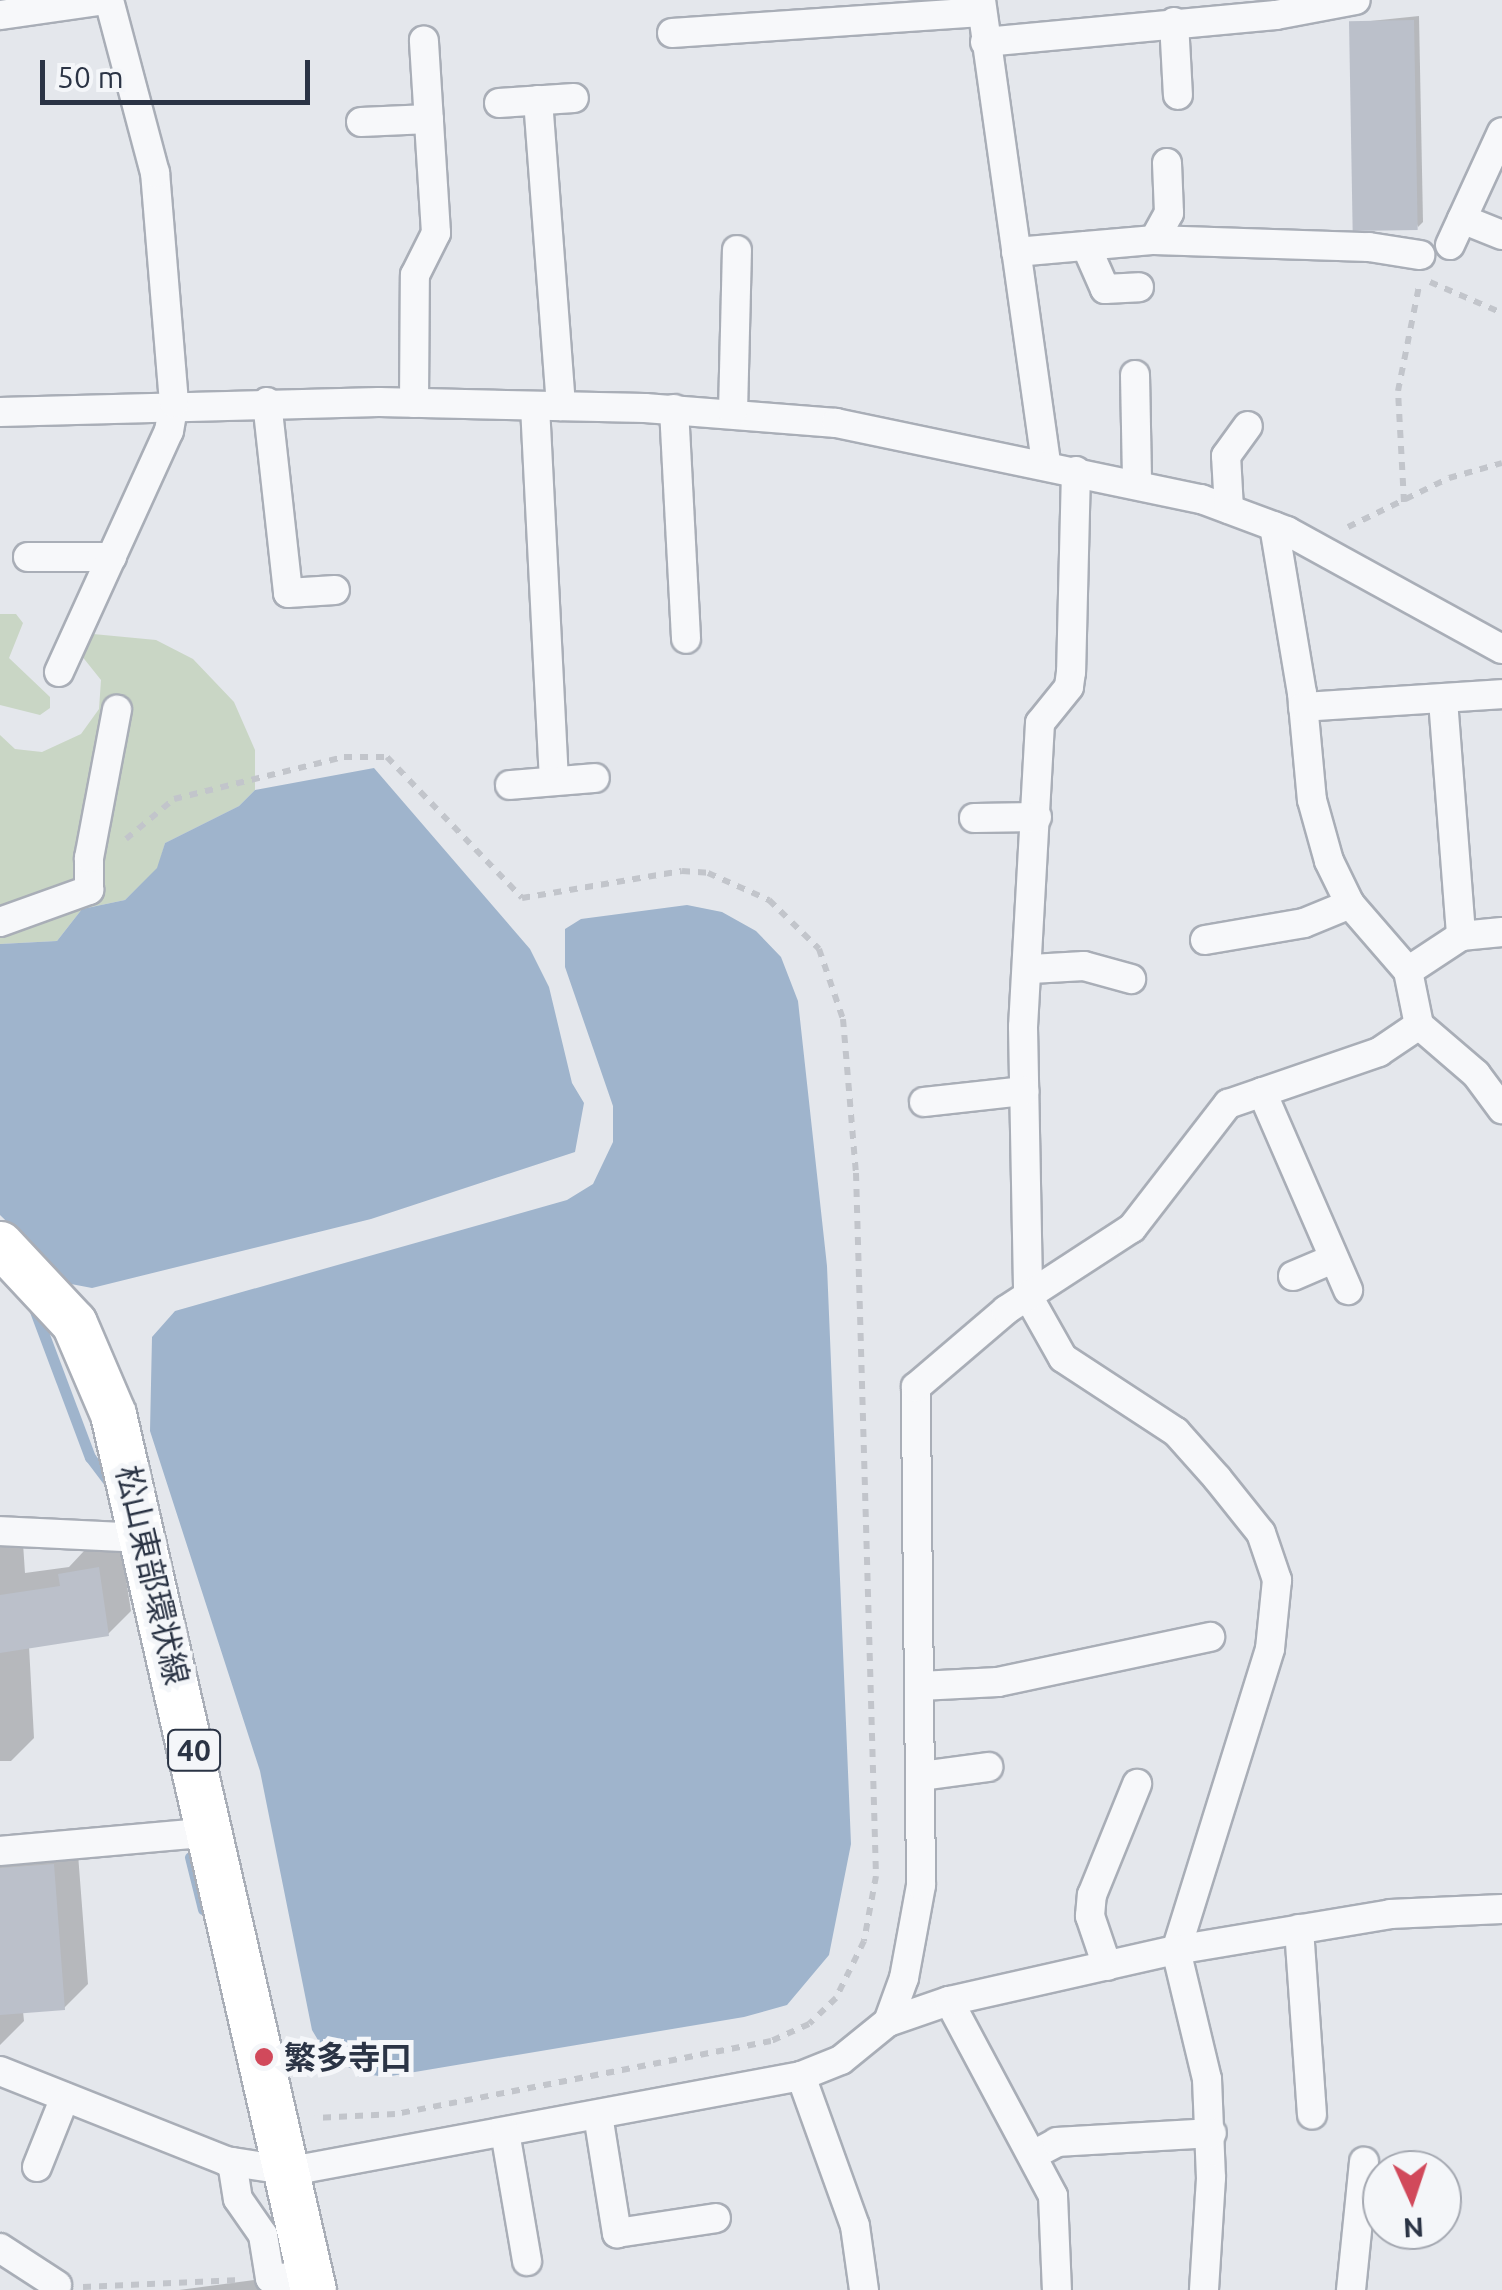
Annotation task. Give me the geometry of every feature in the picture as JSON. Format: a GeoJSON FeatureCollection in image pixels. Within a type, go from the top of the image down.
{"type":"FeatureCollection","features":[{"type":"Feature","properties":{"kind":"main road","name":"松山東部環状線"},"geometry":{"type":"LineString","coordinates":[[0,1244],[74,1324],[97,1368],[146,1538],[290,2170],[298,2282]]}},
{"type":"Feature","properties":{"kind":"street"},"geometry":{"type":"LineString","coordinates":[[0,15],[107,0],[155,173],[174,403],[169,431],[59,672]]}},
{"type":"Feature","properties":{"kind":"street"},"geometry":{"type":"LineString","coordinates":[[986,42],[1174,22],[1276,16],[1356,0]]}},
{"type":"Feature","properties":{"kind":"street"},"geometry":{"type":"LineString","coordinates":[[672,33],[981,6],[1046,465]]}},
{"type":"Feature","properties":{"kind":"street"},"geometry":{"type":"LineString","coordinates":[[1174,22],[1178,95]]}},
{"type":"Feature","properties":{"kind":"street"},"geometry":{"type":"LineString","coordinates":[[414,402],[415,275],[436,234],[424,40]]}},
{"type":"Feature","properties":{"kind":"street"},"geometry":{"type":"LineString","coordinates":[[499,102],[574,98]]}},
{"type":"Feature","properties":{"kind":"street"},"geometry":{"type":"LineString","coordinates":[[538,100],[554,781]]}},
{"type":"Feature","properties":{"kind":"street"},"geometry":{"type":"LineString","coordinates":[[361,122],[429,119]]}},
{"type":"Feature","properties":{"kind":"street"},"geometry":{"type":"LineString","coordinates":[[1502,133],[1456,232],[1502,235]]}},
{"type":"Feature","properties":{"kind":"street"},"geometry":{"type":"LineString","coordinates":[[1154,240],[1169,212],[1167,163]]}},
{"type":"Feature","properties":{"kind":"street"},"geometry":{"type":"LineString","coordinates":[[1016,252],[1154,240],[1370,246],[1420,255]]}},
{"type":"Feature","properties":{"kind":"street"},"geometry":{"type":"LineString","coordinates":[[1086,246],[1105,289],[1139,287]]}},
{"type":"Feature","properties":{"kind":"street"},"geometry":{"type":"LineString","coordinates":[[733,412],[737,250]]}},
{"type":"Feature","properties":{"kind":"street"},"geometry":{"type":"LineString","coordinates":[[1134,375],[1137,483]]}},
{"type":"Feature","properties":{"kind":"street"},"geometry":{"type":"LineString","coordinates":[[267,402],[288,594],[335,590]]}},
{"type":"Feature","properties":{"kind":"street"},"geometry":{"type":"LineString","coordinates":[[0,412],[174,403],[414,402],[733,412],[836,423],[1137,483],[1230,508],[1280,529],[1502,649]]}},
{"type":"Feature","properties":{"kind":"street"},"geometry":{"type":"LineString","coordinates":[[674,410],[686,639]]}},
{"type":"Feature","properties":{"kind":"street"},"geometry":{"type":"LineString","coordinates":[[1230,508],[1226,456],[1248,426]]}},
{"type":"Feature","properties":{"kind":"street"},"geometry":{"type":"LineString","coordinates":[[1076,472],[1069,687],[1046,708],[1040,723],[1024,1091],[1028,1296],[1064,1358],[1176,1432],[1274,1557],[1270,1649],[1176,1950],[1198,2021],[1212,2132],[1204,2290]]}},
{"type":"Feature","properties":{"kind":"street"},"geometry":{"type":"LineString","coordinates":[[1280,529],[1312,800],[1329,861],[1350,904],[1408,971],[1419,1025],[1476,1074],[1502,1109]]}},
{"type":"Feature","properties":{"kind":"street"},"geometry":{"type":"LineString","coordinates":[[28,556],[112,557]]}},
{"type":"Feature","properties":{"kind":"street"},"geometry":{"type":"LineString","coordinates":[[1303,707],[1502,694]]}},
{"type":"Feature","properties":{"kind":"street"},"geometry":{"type":"LineString","coordinates":[[1443,700],[1462,936]]}},
{"type":"Feature","properties":{"kind":"street"},"geometry":{"type":"LineString","coordinates":[[0,922],[89,890],[116,710]]}},
{"type":"Feature","properties":{"kind":"street"},"geometry":{"type":"LineString","coordinates":[[510,785],[596,778]]}},
{"type":"Feature","properties":{"kind":"street"},"geometry":{"type":"LineString","coordinates":[[974,818],[1037,817]]}},
{"type":"Feature","properties":{"kind":"street"},"geometry":{"type":"LineString","coordinates":[[1205,940],[1304,923],[1350,904]]}},
{"type":"Feature","properties":{"kind":"street"},"geometry":{"type":"LineString","coordinates":[[1408,971],[1462,936],[1502,932]]}},
{"type":"Feature","properties":{"kind":"street"},"geometry":{"type":"LineString","coordinates":[[1030,969],[1084,966],[1131,979]]}},
{"type":"Feature","properties":{"kind":"street"},"geometry":{"type":"LineString","coordinates":[[888,2022],[904,1978],[921,1885],[916,1386],[1028,1296],[1132,1228],[1228,1104],[1378,1052],[1419,1025]]}},
{"type":"Feature","properties":{"kind":"street"},"geometry":{"type":"LineString","coordinates":[[924,1102],[1024,1091]]}},
{"type":"Feature","properties":{"kind":"street"},"geometry":{"type":"LineString","coordinates":[[1262,1092],[1348,1290]]}},
{"type":"Feature","properties":{"kind":"street"},"geometry":{"type":"LineString","coordinates":[[1293,1276],[1333,1259]]}},
{"type":"Feature","properties":{"kind":"street"},"geometry":{"type":"LineString","coordinates":[[0,1531],[146,1538]]}},
{"type":"Feature","properties":{"kind":"street"},"geometry":{"type":"LineString","coordinates":[[920,1686],[998,1682],[1210,1637]]}},
{"type":"Feature","properties":{"kind":"street"},"geometry":{"type":"LineString","coordinates":[[920,1776],[988,1767]]}},
{"type":"Feature","properties":{"kind":"street"},"geometry":{"type":"LineString","coordinates":[[1108,1966],[1090,1916],[1092,1895],[1137,1784]]}},
{"type":"Feature","properties":{"kind":"street"},"geometry":{"type":"LineString","coordinates":[[0,1851],[212,1832]]}},
{"type":"Feature","properties":{"kind":"street"},"geometry":{"type":"LineString","coordinates":[[0,2071],[232,2162],[290,2170],[801,2076],[840,2060],[888,2022],[949,2001],[1176,1950],[1390,1914],[1502,1908]]}},
{"type":"Feature","properties":{"kind":"street"},"geometry":{"type":"LineString","coordinates":[[1300,1929],[1312,2115]]}},
{"type":"Feature","properties":{"kind":"street"},"geometry":{"type":"LineString","coordinates":[[949,2001],[1053,2196],[1057,2290]]}},
{"type":"Feature","properties":{"kind":"street"},"geometry":{"type":"LineString","coordinates":[[801,2076],[855,2226],[864,2290]]}},
{"type":"Feature","properties":{"kind":"street"},"geometry":{"type":"LineString","coordinates":[[37,2167],[65,2097]]}},
{"type":"Feature","properties":{"kind":"street"},"geometry":{"type":"LineString","coordinates":[[598,2115],[618,2233],[716,2218]]}},
{"type":"Feature","properties":{"kind":"street"},"geometry":{"type":"LineString","coordinates":[[505,2132],[528,2260]]}},
{"type":"Feature","properties":{"kind":"street"},"geometry":{"type":"LineString","coordinates":[[1033,2155],[1057,2142],[1212,2132]]}},
{"type":"Feature","properties":{"kind":"street"},"geometry":{"type":"LineString","coordinates":[[232,2162],[238,2199],[298,2282]]}},
{"type":"Feature","properties":{"kind":"street"},"geometry":{"type":"LineString","coordinates":[[1350,2290],[1362,2240]]}},
{"type":"Feature","properties":{"kind":"street"},"geometry":{"type":"LineString","coordinates":[[0,2248],[57,2284]]}},
{"type":"Feature","properties":{"kind":"path"},"geometry":{"type":"LineString","coordinates":[[1404,502],[1398,391],[1421,279],[1502,314]]}},
{"type":"Feature","properties":{"kind":"path"},"geometry":{"type":"LineString","coordinates":[[1280,529],[1358,526],[1450,478],[1502,464]]}},
{"type":"Feature","properties":{"kind":"path"},"geometry":{"type":"LineString","coordinates":[[89,890],[130,833],[174,799],[368,754],[400,766],[522,898],[682,871],[708,873],[769,900],[820,949],[843,1020],[856,1173],[876,1876],[864,1941],[836,1998],[810,2024],[771,2041],[395,2114],[344,2116]]}},
{"type":"Feature","properties":{"kind":"path"},"geometry":{"type":"LineString","coordinates":[[57,2284],[101,2290],[298,2282]]}},
{"type":"Feature","properties":{"kind":"green space"},"geometry":{"type":"Polygon","coordinates":[[[0,614],[16,614],[23,623],[9,658],[50,697],[50,708],[40,715],[0,705],[0,614]]]}},
{"type":"Feature","properties":{"kind":"green space"},"geometry":{"type":"Polygon","coordinates":[[[93,634],[156,640],[193,659],[234,702],[255,750],[255,790],[239,806],[165,843],[158,868],[125,900],[82,909],[57,941],[0,944],[0,735],[15,749],[42,752],[81,734],[99,709],[101,680],[81,655],[93,634]]]}},
{"type":"Feature","properties":{"kind":"water"},"geometry":{"type":"Polygon","coordinates":[[[374,768],[530,949],[549,987],[572,1083],[584,1103],[575,1152],[371,1219],[92,1288],[71,1284],[0,1215],[0,944],[57,941],[82,909],[125,900],[157,868],[165,843],[239,806],[255,790],[374,768]]]}},
{"type":"Feature","properties":{"kind":"water"},"geometry":{"type":"Polygon","coordinates":[[[687,905],[722,912],[756,931],[781,957],[798,1001],[827,1266],[851,1844],[829,1955],[787,2005],[744,2017],[385,2077],[360,2073],[328,2057],[312,2030],[260,1771],[150,1431],[152,1337],[175,1311],[567,1200],[593,1184],[613,1142],[613,1106],[565,967],[565,929],[581,919],[687,905]]]}},
{"type":"Feature","properties":{"kind":"building"},"geometry":{"type":"Polygon","coordinates":[[[1414,20],[1418,230],[1353,231],[1349,21],[1414,20]]]}},
{"type":"Feature","properties":{"kind":"building"},"geometry":{"type":"Polygon","coordinates":[[[99,1567],[109,1636],[0,1653],[0,1595],[60,1586],[58,1574],[99,1567]]]}},
{"type":"Feature","properties":{"kind":"building"},"geometry":{"type":"Polygon","coordinates":[[[54,1864],[65,2010],[0,2015],[0,1868],[54,1864]]]}},
{"type":"Feature","properties":{"kind":"waterway"},"geometry":{"type":"LineString","coordinates":[[32,1303],[90,1457],[109,1482]]}},
{"type":"Feature","properties":{"kind":"waterway"},"geometry":{"type":"LineString","coordinates":[[190,1857],[203,1909]]}},
{"type":"Feature","properties":{"kind":"place","name":"繁多寺口"},"geometry":{"type":"Point","coordinates":[264,2057]}}]}
